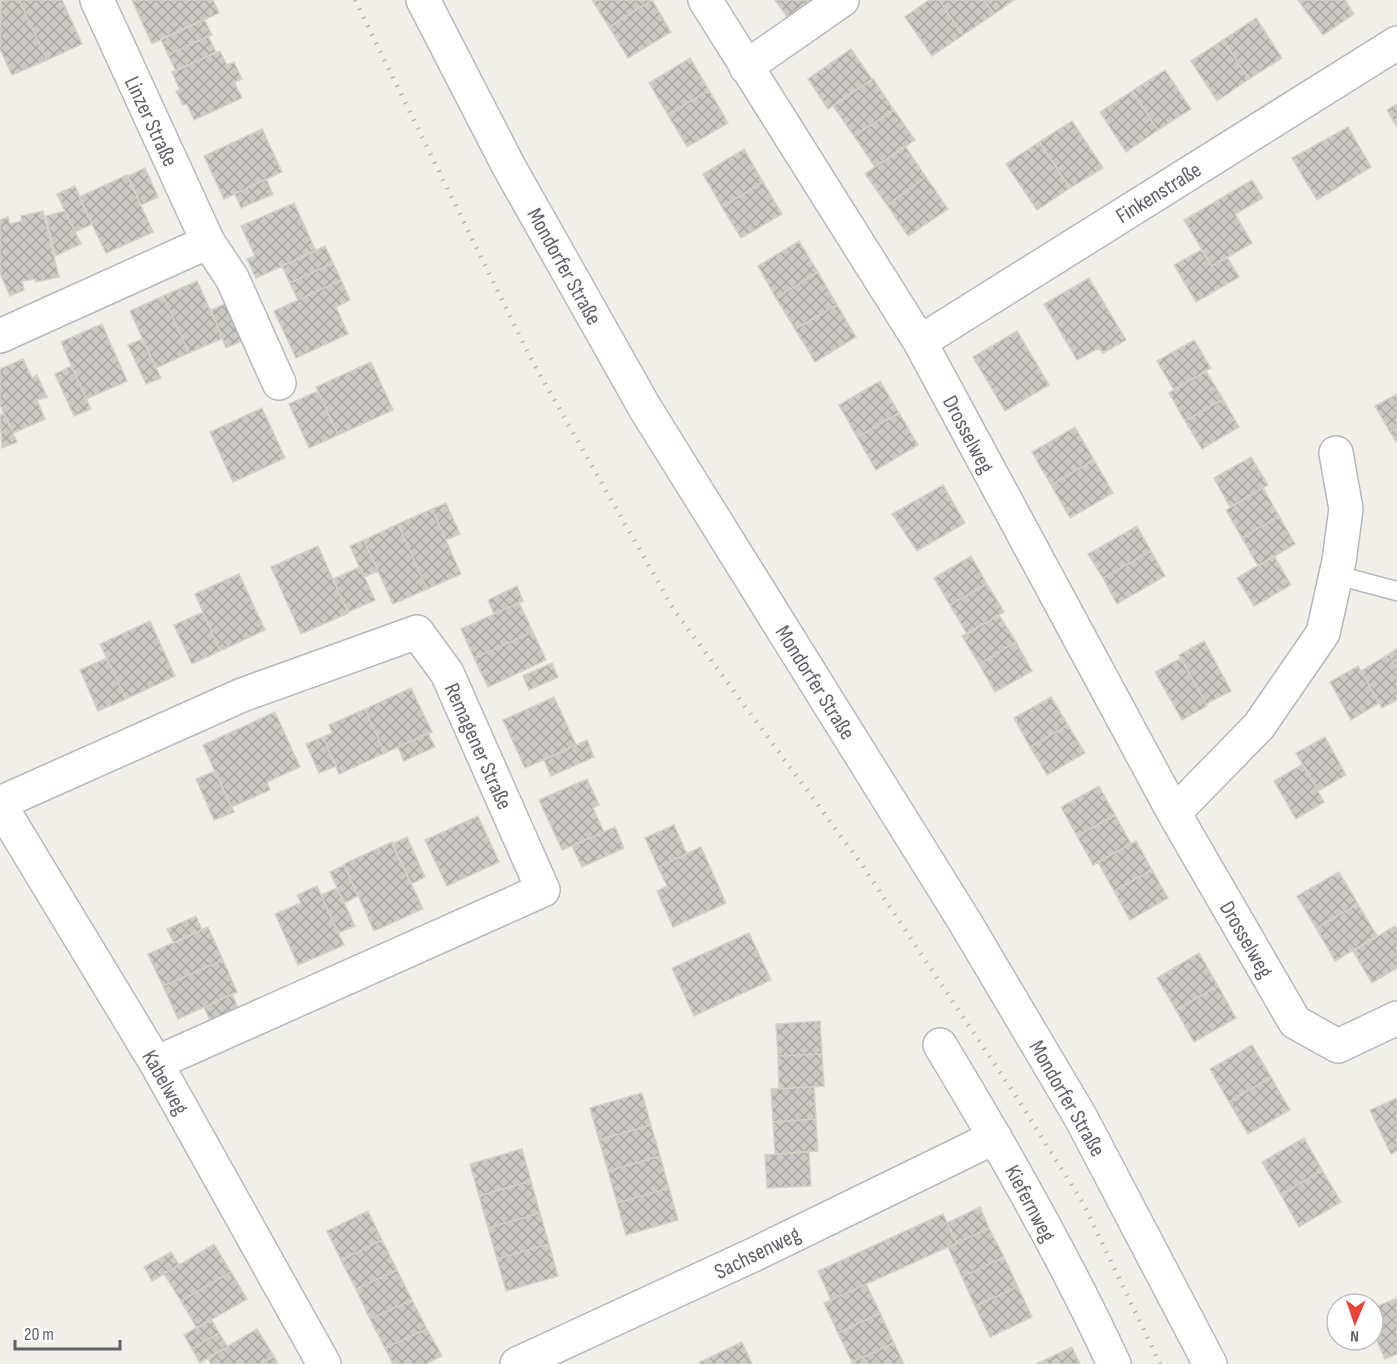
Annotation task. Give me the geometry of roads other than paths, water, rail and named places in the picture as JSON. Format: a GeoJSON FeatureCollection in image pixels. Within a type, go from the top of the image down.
{"type":"FeatureCollection","features":[{"type":"Feature","properties":{"kind":"street","name":"Linzer Straße"},"geometry":{"type":"LineString","coordinates":[[97,0],[208,242],[232,278],[279,383]]}},
{"type":"Feature","properties":{"kind":"street","name":"Mondorfer Straße"},"geometry":{"type":"LineString","coordinates":[[423,0],[508,165],[645,408],[965,922],[1081,1118],[1210,1364]]}},
{"type":"Feature","properties":{"kind":"street","name":"Drosselweg"},"geometry":{"type":"LineString","coordinates":[[705,0],[920,342],[1174,813],[1295,1022],[1338,1047],[1397,1018]]}},
{"type":"Feature","properties":{"kind":"street"},"geometry":{"type":"LineString","coordinates":[[746,67],[842,0]]}},
{"type":"Feature","properties":{"kind":"street","name":"Finkenstraße"},"geometry":{"type":"LineString","coordinates":[[920,342],[1397,43]]}},
{"type":"Feature","properties":{"kind":"street"},"geometry":{"type":"LineString","coordinates":[[0,336],[208,242]]}},
{"type":"Feature","properties":{"kind":"street"},"geometry":{"type":"LineString","coordinates":[[1174,813],[1259,726],[1323,633],[1346,508],[1336,453]]}},
{"type":"Feature","properties":{"kind":"street","name":"Remagener Straße"},"geometry":{"type":"LineString","coordinates":[[0,804],[242,695],[417,632],[447,673],[543,890],[156,1063]]}},
{"type":"Feature","properties":{"kind":"street","name":"Kabelweg"},"geometry":{"type":"LineString","coordinates":[[0,804],[156,1063],[324,1364]]}},
{"type":"Feature","properties":{"kind":"street","name":"Kiefernweg"},"geometry":{"type":"LineString","coordinates":[[940,1046],[995,1137],[1092,1318],[1114,1364]]}},
{"type":"Feature","properties":{"kind":"street","name":"Sachsenweg"},"geometry":{"type":"LineString","coordinates":[[517,1364],[753,1255],[995,1137]]}},
{"type":"Feature","properties":{"kind":"lane"},"geometry":{"type":"LineString","coordinates":[[1335,575],[1397,591]]}},
{"type":"Feature","properties":{"kind":"railway"},"geometry":{"type":"LineString","coordinates":[[355,0],[530,357],[674,610],[860,862],[1017,1098],[1084,1205],[1160,1364]]}}]}
